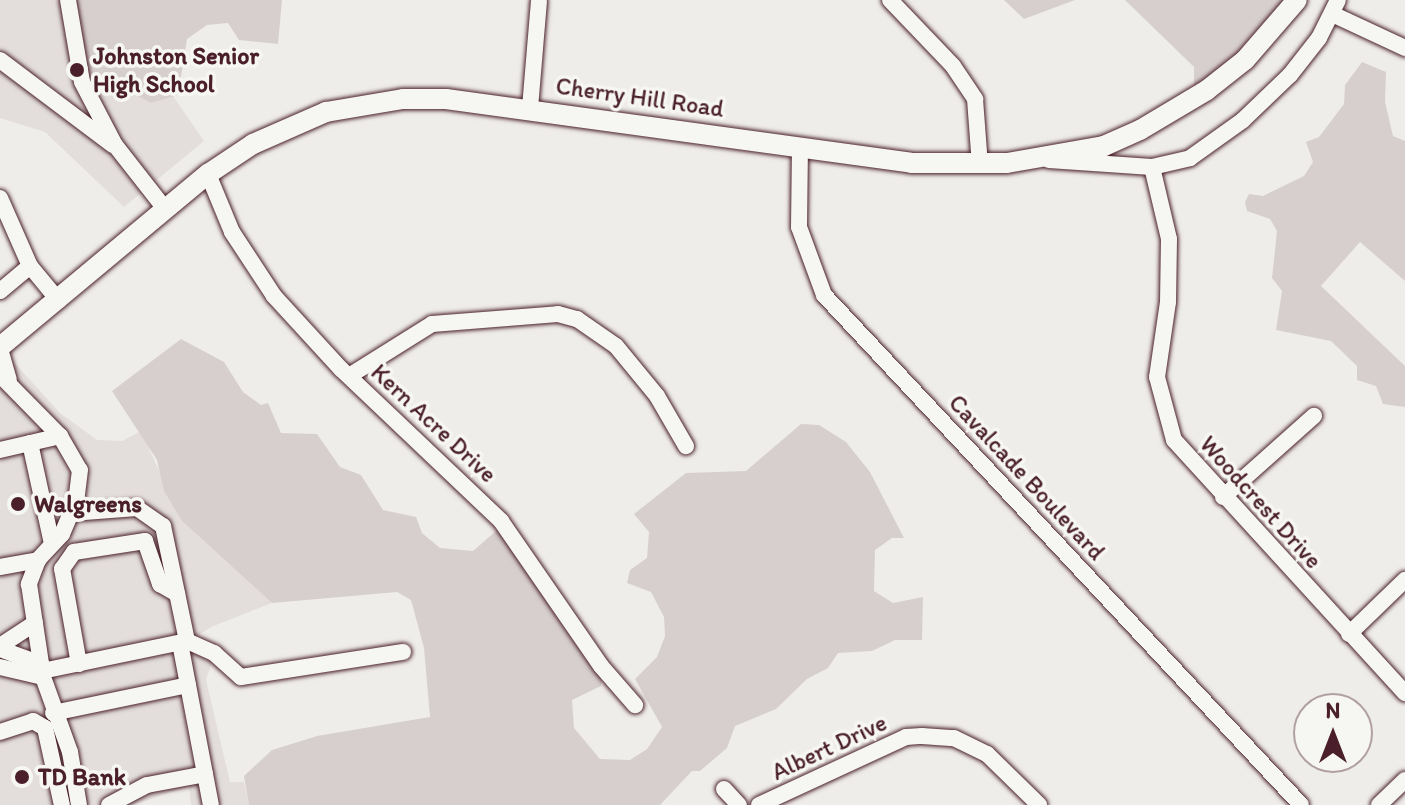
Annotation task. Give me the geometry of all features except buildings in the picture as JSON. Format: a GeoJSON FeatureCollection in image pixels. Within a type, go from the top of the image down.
{"type":"FeatureCollection","features":[{"type":"Feature","properties":{"kind":"main road","name":"Cherry Hill Road"},"geometry":{"type":"LineString","coordinates":[[0,348],[208,174],[282,129],[361,104],[424,98],[530,108],[911,163],[980,165],[1034,159],[1104,146],[1190,101],[1245,60],[1297,0]]}},
{"type":"Feature","properties":{"kind":"street"},"geometry":{"type":"LineString","coordinates":[[68,0],[82,82],[115,145],[166,210]]}},
{"type":"Feature","properties":{"kind":"street"},"geometry":{"type":"LineString","coordinates":[[890,0],[953,66],[975,99],[980,165]]}},
{"type":"Feature","properties":{"kind":"street"},"geometry":{"type":"LineString","coordinates":[[530,108],[539,1]]}},
{"type":"Feature","properties":{"kind":"street"},"geometry":{"type":"LineString","coordinates":[[1034,159],[1152,167],[1190,158],[1243,120],[1290,75],[1335,7],[1405,48]]}},
{"type":"Feature","properties":{"kind":"street"},"geometry":{"type":"LineString","coordinates":[[0,60],[115,145]]}},
{"type":"Feature","properties":{"kind":"street","name":"Cavalcade Boulevard"},"geometry":{"type":"LineString","coordinates":[[800,146],[799,227],[824,295],[1301,805]]}},
{"type":"Feature","properties":{"kind":"street","name":"Woodcrest Drive"},"geometry":{"type":"LineString","coordinates":[[1152,167],[1169,239],[1158,389],[1174,440],[1405,693]]}},
{"type":"Feature","properties":{"kind":"street","name":"Kern Acre Drive"},"geometry":{"type":"LineString","coordinates":[[208,174],[222,212],[258,273],[349,376],[501,521],[601,666],[635,705]]}},
{"type":"Feature","properties":{"kind":"street"},"geometry":{"type":"LineString","coordinates":[[0,198],[30,266],[59,301]]}},
{"type":"Feature","properties":{"kind":"street"},"geometry":{"type":"LineString","coordinates":[[0,291],[30,266]]}},
{"type":"Feature","properties":{"kind":"street"},"geometry":{"type":"LineString","coordinates":[[349,376],[432,324],[558,314],[577,319],[616,346],[657,396],[686,446]]}},
{"type":"Feature","properties":{"kind":"street"},"geometry":{"type":"LineString","coordinates":[[0,348],[4,378],[60,436],[80,470],[71,513],[38,560],[29,584],[42,671],[53,713],[70,752],[79,805]]}},
{"type":"Feature","properties":{"kind":"street"},"geometry":{"type":"LineString","coordinates":[[1223,497],[1314,416]]}},
{"type":"Feature","properties":{"kind":"street"},"geometry":{"type":"LineString","coordinates":[[0,450],[60,436]]}},
{"type":"Feature","properties":{"kind":"street"},"geometry":{"type":"LineString","coordinates":[[30,443],[52,544]]}},
{"type":"Feature","properties":{"kind":"street"},"geometry":{"type":"LineString","coordinates":[[71,513],[137,508],[163,526],[211,805]]}},
{"type":"Feature","properties":{"kind":"street"},"geometry":{"type":"LineString","coordinates":[[79,664],[62,569],[74,552],[145,541],[160,584],[177,594]]}},
{"type":"Feature","properties":{"kind":"street"},"geometry":{"type":"LineString","coordinates":[[0,567],[38,560]]}},
{"type":"Feature","properties":{"kind":"street"},"geometry":{"type":"LineString","coordinates":[[1349,634],[1405,580]]}},
{"type":"Feature","properties":{"kind":"street"},"geometry":{"type":"LineString","coordinates":[[35,623],[0,647],[42,671]]}},
{"type":"Feature","properties":{"kind":"street"},"geometry":{"type":"LineString","coordinates":[[0,667],[42,671],[184,642],[214,653],[241,677],[403,652]]}},
{"type":"Feature","properties":{"kind":"street"},"geometry":{"type":"LineString","coordinates":[[53,713],[188,685]]}},
{"type":"Feature","properties":{"kind":"street"},"geometry":{"type":"LineString","coordinates":[[0,732],[33,721],[45,728],[62,805]]}},
{"type":"Feature","properties":{"kind":"street","name":"Albert Drive"},"geometry":{"type":"LineString","coordinates":[[759,805],[906,737],[922,736],[954,738],[987,754],[1039,805]]}},
{"type":"Feature","properties":{"kind":"street"},"geometry":{"type":"LineString","coordinates":[[109,805],[147,785],[205,774]]}},
{"type":"Feature","properties":{"kind":"street"},"geometry":{"type":"LineString","coordinates":[[1379,805],[1405,780]]}},
{"type":"Feature","properties":{"kind":"street"},"geometry":{"type":"LineString","coordinates":[[724,789],[739,805]]}},
{"type":"Feature","properties":{"kind":"shaded area","name":"Johnston Senior High School"},"geometry":{"type":"Polygon","coordinates":[[[0,0],[151,0],[122,22],[204,141],[124,207],[45,132],[0,118],[0,0]]]}},
{"type":"Feature","properties":{"kind":"shaded area"},"geometry":{"type":"Polygon","coordinates":[[[67,0],[282,0],[278,44],[239,40],[228,23],[207,25],[187,39],[178,95],[151,103],[115,84],[87,95],[67,0]]]}},
{"type":"Feature","properties":{"kind":"shaded area"},"geometry":{"type":"Polygon","coordinates":[[[1004,0],[1075,0],[1024,19],[1004,0]]]}},
{"type":"Feature","properties":{"kind":"shaded area"},"geometry":{"type":"Polygon","coordinates":[[[1125,0],[1298,0],[1194,97],[1194,67],[1125,0]]]}},
{"type":"Feature","properties":{"kind":"shaded area"},"geometry":{"type":"Polygon","coordinates":[[[1362,62],[1386,72],[1385,102],[1393,136],[1405,141],[1405,281],[1360,242],[1321,286],[1405,366],[1405,407],[1383,404],[1376,386],[1357,380],[1357,366],[1331,341],[1276,330],[1282,291],[1272,278],[1277,231],[1270,219],[1247,211],[1245,202],[1249,194],[1263,196],[1304,176],[1313,162],[1306,142],[1319,137],[1344,104],[1345,85],[1362,62]]]}},
{"type":"Feature","properties":{"kind":"shaded area"},"geometry":{"type":"Polygon","coordinates":[[[181,339],[224,362],[243,392],[261,405],[268,403],[281,433],[317,434],[340,467],[361,475],[383,510],[416,517],[422,533],[440,548],[473,551],[504,524],[602,671],[601,686],[572,700],[574,728],[600,759],[630,760],[647,749],[662,727],[635,679],[657,657],[665,636],[664,617],[651,592],[627,583],[630,570],[647,558],[649,532],[634,514],[686,473],[746,471],[801,424],[819,425],[846,442],[870,472],[904,538],[892,538],[875,550],[874,591],[893,603],[923,597],[922,640],[895,640],[872,651],[838,653],[828,668],[807,679],[776,709],[735,726],[727,748],[700,771],[692,771],[660,805],[249,805],[244,776],[272,750],[317,736],[430,717],[424,648],[411,600],[397,592],[272,603],[182,521],[164,491],[157,460],[112,391],[181,339]]]}},
{"type":"Feature","properties":{"kind":"shaded area"},"geometry":{"type":"Polygon","coordinates":[[[0,347],[60,413],[97,440],[122,441],[141,431],[182,521],[272,603],[211,627],[197,636],[194,653],[212,661],[206,680],[230,782],[244,782],[249,805],[191,805],[189,786],[132,805],[0,805],[0,347]]]}},
{"type":"Feature","properties":{"kind":"place","name":"Johnston Senior High School"},"geometry":{"type":"Point","coordinates":[77,70]}},
{"type":"Feature","properties":{"kind":"place","name":"Walgreens"},"geometry":{"type":"Point","coordinates":[18,504]}},
{"type":"Feature","properties":{"kind":"place","name":"TD Bank"},"geometry":{"type":"Point","coordinates":[22,777]}}]}
